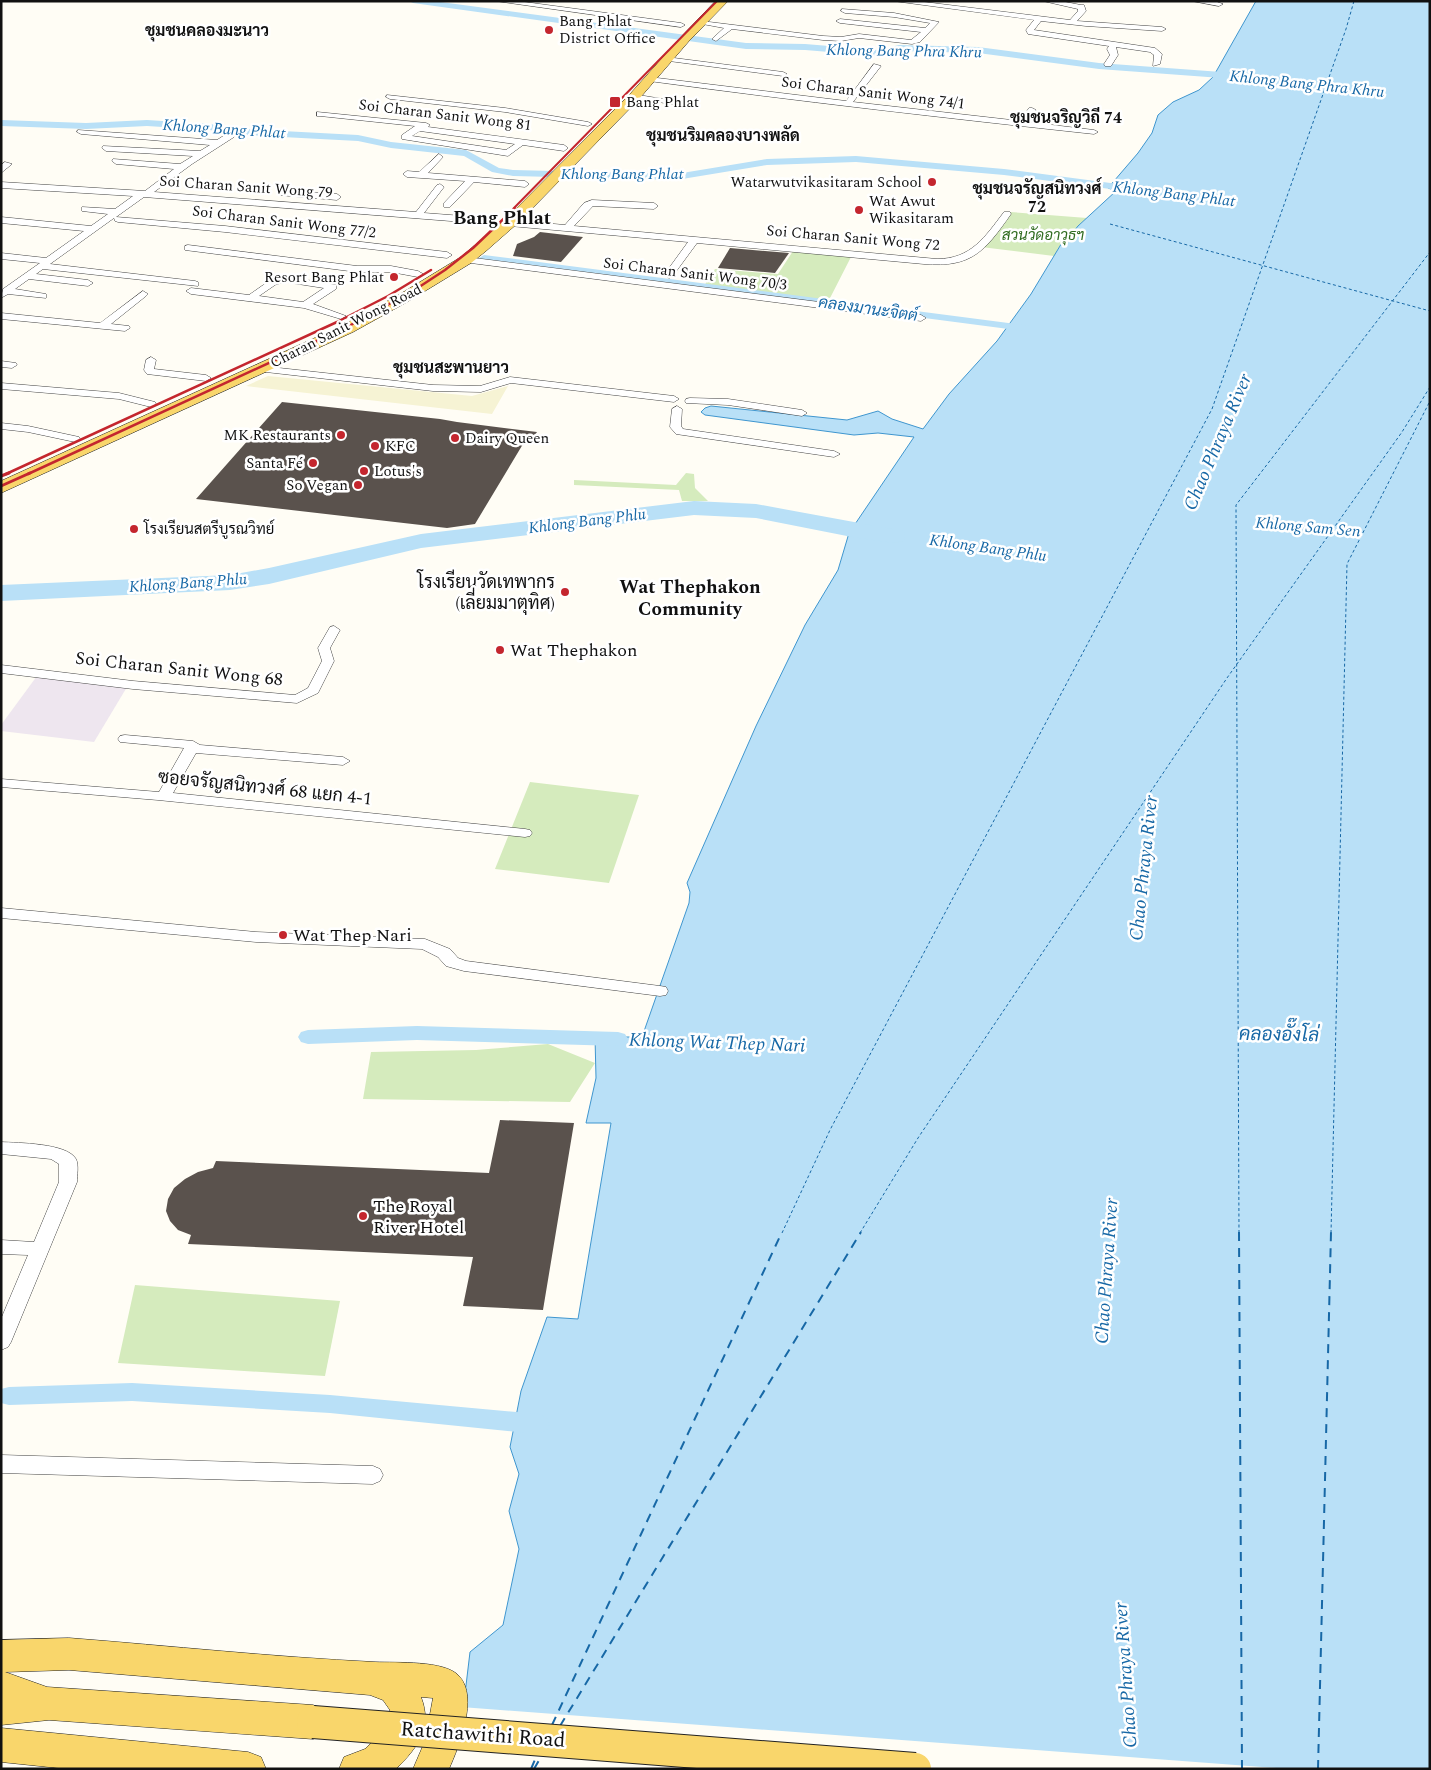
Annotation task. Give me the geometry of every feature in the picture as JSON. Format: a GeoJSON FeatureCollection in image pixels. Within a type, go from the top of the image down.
{"type":"FeatureCollection","features":[{"type":"Feature","properties":{"kind":"main road","name":"Charan Sanit Wong Road"},"geometry":{"type":"LineString","coordinates":[[1,473],[341,316],[396,288],[503,219],[558,174],[618,114],[686,38],[723,1]]}},
{"type":"Feature","properties":{"kind":"main road"},"geometry":{"type":"LineString","coordinates":[[671,35],[684,22]]}},
{"type":"Feature","properties":{"kind":"main road"},"geometry":{"type":"LineString","coordinates":[[552,158],[599,112],[618,114]]}},
{"type":"Feature","properties":{"kind":"main road"},"geometry":{"type":"LineString","coordinates":[[513,197],[531,178]]}},
{"type":"Feature","properties":{"kind":"main road","name":"Charan Sanit Wong Road"},"geometry":{"type":"LineString","coordinates":[[1,488],[261,369],[379,312],[466,260],[503,219]]}},
{"type":"Feature","properties":{"kind":"main road"},"geometry":{"type":"LineString","coordinates":[[1,1656],[69,1654],[363,1678],[441,1682],[448,1688],[451,1694],[443,1741],[432,1769]]}},
{"type":"Feature","properties":{"kind":"main road"},"geometry":{"type":"LineString","coordinates":[[357,1769],[376,1763],[382,1755],[395,1746],[407,1725],[408,1710],[403,1697],[395,1688],[383,1682],[363,1678]]}},
{"type":"Feature","properties":{"kind":"main road","name":"Ratchawithi Road"},"geometry":{"type":"LineString","coordinates":[[1,1687],[50,1704]]}},
{"type":"Feature","properties":{"kind":"main road","name":"Ratchawithi Road"},"geometry":{"type":"LineString","coordinates":[[1,1708],[50,1704],[313,1722],[916,1769]]}},
{"type":"Feature","properties":{"kind":"main road"},"geometry":{"type":"LineString","coordinates":[[1,1745],[248,1769]]}},
{"type":"Feature","properties":{"kind":"street"},"geometry":{"type":"LineString","coordinates":[[499,1],[684,22]]}},
{"type":"Feature","properties":{"kind":"street"},"geometry":{"type":"LineString","coordinates":[[568,9],[580,1]]}},
{"type":"Feature","properties":{"kind":"street"},"geometry":{"type":"LineString","coordinates":[[897,1],[1072,22],[1162,28]]}},
{"type":"Feature","properties":{"kind":"street"},"geometry":{"type":"LineString","coordinates":[[1046,1],[1081,7],[1082,11],[1072,22]]}},
{"type":"Feature","properties":{"kind":"street"},"geometry":{"type":"LineString","coordinates":[[1195,1],[1219,4]]}},
{"type":"Feature","properties":{"kind":"street"},"geometry":{"type":"LineString","coordinates":[[851,11],[930,25],[844,12],[851,11]]}},
{"type":"Feature","properties":{"kind":"street"},"geometry":{"type":"LineString","coordinates":[[1039,18],[1030,30],[1031,32],[1155,51],[1158,54],[1156,64]]}},
{"type":"Feature","properties":{"kind":"street"},"geometry":{"type":"LineString","coordinates":[[840,20],[930,25]]}},
{"type":"Feature","properties":{"kind":"street"},"geometry":{"type":"LineString","coordinates":[[701,23],[833,39],[859,36],[907,42],[917,40],[930,25]]}},
{"type":"Feature","properties":{"kind":"street"},"geometry":{"type":"LineString","coordinates":[[716,39],[730,27]]}},
{"type":"Feature","properties":{"kind":"street"},"geometry":{"type":"LineString","coordinates":[[1108,64],[1114,55],[1111,48],[1113,44]]}},
{"type":"Feature","properties":{"kind":"street"},"geometry":{"type":"LineString","coordinates":[[669,59],[783,74]]}},
{"type":"Feature","properties":{"kind":"street"},"geometry":{"type":"LineString","coordinates":[[848,104],[877,66]]}},
{"type":"Feature","properties":{"kind":"street","name":"Soi Charan Sanit Wong 74/1"},"geometry":{"type":"LineString","coordinates":[[649,78],[848,104],[1094,132]]}},
{"type":"Feature","properties":{"kind":"street"},"geometry":{"type":"LineString","coordinates":[[635,96],[694,106]]}},
{"type":"Feature","properties":{"kind":"street"},"geometry":{"type":"LineString","coordinates":[[390,97],[505,110],[588,124]]}},
{"type":"Feature","properties":{"kind":"street"},"geometry":{"type":"LineString","coordinates":[[1022,125],[1032,110]]}},
{"type":"Feature","properties":{"kind":"street","name":"Soi Charan Sanit Wong 81"},"geometry":{"type":"LineString","coordinates":[[320,114],[414,124],[565,146]]}},
{"type":"Feature","properties":{"kind":"street"},"geometry":{"type":"LineString","coordinates":[[522,142],[508,153],[405,138],[418,128],[565,146]]}},
{"type":"Feature","properties":{"kind":"street"},"geometry":{"type":"LineString","coordinates":[[81,132],[219,144]]}},
{"type":"Feature","properties":{"kind":"street"},"geometry":{"type":"LineString","coordinates":[[3,289],[16,283],[93,229],[117,216],[182,167],[231,135]]}},
{"type":"Feature","properties":{"kind":"street"},"geometry":{"type":"LineString","coordinates":[[106,148],[200,155]]}},
{"type":"Feature","properties":{"kind":"street"},"geometry":{"type":"LineString","coordinates":[[421,175],[439,157]]}},
{"type":"Feature","properties":{"kind":"street"},"geometry":{"type":"LineString","coordinates":[[116,161],[182,167]]}},
{"type":"Feature","properties":{"kind":"street"},"geometry":{"type":"LineString","coordinates":[[407,174],[472,179],[531,178]]}},
{"type":"Feature","properties":{"kind":"street"},"geometry":{"type":"LineString","coordinates":[[447,206],[472,179]]}},
{"type":"Feature","properties":{"kind":"street","name":"Soi Charan Sanit Wong 79"},"geometry":{"type":"LineString","coordinates":[[1,186],[178,196],[503,219]]}},
{"type":"Feature","properties":{"kind":"street"},"geometry":{"type":"LineString","coordinates":[[1,195],[13,186]]}},
{"type":"Feature","properties":{"kind":"street"},"geometry":{"type":"LineString","coordinates":[[419,214],[440,187]]}},
{"type":"Feature","properties":{"kind":"street"},"geometry":{"type":"LineString","coordinates":[[178,196],[189,188]]}},
{"type":"Feature","properties":{"kind":"street"},"geometry":{"type":"LineString","coordinates":[[271,203],[284,190],[337,197]]}},
{"type":"Feature","properties":{"kind":"street"},"geometry":{"type":"LineString","coordinates":[[568,228],[587,205],[654,206]]}},
{"type":"Feature","properties":{"kind":"street","name":"Soi Charan Sanit Wong 77/2"},"geometry":{"type":"LineString","coordinates":[[85,209],[117,216],[446,255]]}},
{"type":"Feature","properties":{"kind":"street","name":"Soi Charan Sanit Wong 72"},"geometry":{"type":"LineString","coordinates":[[503,219],[568,228],[905,260],[956,261],[969,256],[975,251],[1007,214]]}},
{"type":"Feature","properties":{"kind":"street"},"geometry":{"type":"LineString","coordinates":[[1,220],[93,229]]}},
{"type":"Feature","properties":{"kind":"street"},"geometry":{"type":"LineString","coordinates":[[670,275],[695,239]]}},
{"type":"Feature","properties":{"kind":"street"},"geometry":{"type":"LineString","coordinates":[[188,248],[357,269],[391,269],[418,274]]}},
{"type":"Feature","properties":{"kind":"street"},"geometry":{"type":"LineString","coordinates":[[1,256],[251,298],[305,305],[341,316]]}},
{"type":"Feature","properties":{"kind":"street","name":"Soi Charan Sanit Wong 70/3"},"geometry":{"type":"LineString","coordinates":[[466,260],[921,318]]}},
{"type":"Feature","properties":{"kind":"street"},"geometry":{"type":"LineString","coordinates":[[26,276],[88,283]]}},
{"type":"Feature","properties":{"kind":"street"},"geometry":{"type":"LineString","coordinates":[[251,298],[272,283],[284,279],[333,287],[305,305]]}},
{"type":"Feature","properties":{"kind":"street"},"geometry":{"type":"LineString","coordinates":[[3,289],[43,296]]}},
{"type":"Feature","properties":{"kind":"street"},"geometry":{"type":"LineString","coordinates":[[103,325],[143,294]]}},
{"type":"Feature","properties":{"kind":"street"},"geometry":{"type":"LineString","coordinates":[[1,316],[125,328]]}},
{"type":"Feature","properties":{"kind":"street"},"geometry":{"type":"LineString","coordinates":[[151,360],[151,372],[206,378]]}},
{"type":"Feature","properties":{"kind":"street"},"geometry":{"type":"LineString","coordinates":[[261,369],[433,388],[481,389],[510,380],[676,404]]}},
{"type":"Feature","properties":{"kind":"street"},"geometry":{"type":"LineString","coordinates":[[1,386],[119,396],[150,404]]}},
{"type":"Feature","properties":{"kind":"street"},"geometry":{"type":"LineString","coordinates":[[802,413],[728,402],[690,401],[681,398],[676,404],[675,427],[680,432],[834,454]]}},
{"type":"Feature","properties":{"kind":"street"},"geometry":{"type":"LineString","coordinates":[[1,426],[28,429],[74,439]]}},
{"type":"Feature","properties":{"kind":"street","name":"Soi Charan Sanit Wong 68"},"geometry":{"type":"LineString","coordinates":[[1,668],[133,685],[298,699],[313,690],[328,660],[324,648],[334,630]]}},
{"type":"Feature","properties":{"kind":"street"},"geometry":{"type":"LineString","coordinates":[[125,739],[192,746],[191,748],[343,760]]}},
{"type":"Feature","properties":{"kind":"street"},"geometry":{"type":"LineString","coordinates":[[164,796],[191,748]]}},
{"type":"Feature","properties":{"kind":"street","name":"ซอยจรัญสนิทวงศ์ 68 แยก 4-1"},"geometry":{"type":"LineString","coordinates":[[1,783],[164,796],[525,833]]}},
{"type":"Feature","properties":{"kind":"street"},"geometry":{"type":"LineString","coordinates":[[1,913],[256,937],[425,944],[444,953],[452,962],[464,966],[660,991]]}},
{"type":"Feature","properties":{"kind":"street"},"geometry":{"type":"LineString","coordinates":[[1,1148],[54,1153],[68,1161],[68,1182],[2,1339]]}},
{"type":"Feature","properties":{"kind":"street"},"geometry":{"type":"LineString","coordinates":[[1,1247],[40,1249]]}},
{"type":"Feature","properties":{"kind":"street"},"geometry":{"type":"LineString","coordinates":[[1,1464],[373,1475]]}},
{"type":"Feature","properties":{"kind":"shaded area"},"geometry":{"type":"Polygon","coordinates":[[[268,376],[472,396],[508,386],[492,414],[246,386],[268,376]]]}},
{"type":"Feature","properties":{"kind":"shaded area"},"geometry":{"type":"Polygon","coordinates":[[[37,676],[127,687],[94,742],[1,731],[1,725],[37,676]]]}},
{"type":"Feature","properties":{"kind":"green space","name":"สวนวัดอาวุธฯ"},"geometry":{"type":"Polygon","coordinates":[[[1010,212],[1087,218],[1066,241],[1063,241],[1054,256],[981,247],[1010,212]]]}},
{"type":"Feature","properties":{"kind":"green space"},"geometry":{"type":"Polygon","coordinates":[[[793,251],[851,257],[828,302],[704,286],[715,269],[778,274],[793,251]]]}},
{"type":"Feature","properties":{"kind":"green space"},"geometry":{"type":"Polygon","coordinates":[[[686,473],[694,474],[695,488],[708,501],[682,501],[679,490],[574,485],[574,480],[676,485],[686,473]]]}},
{"type":"Feature","properties":{"kind":"green space"},"geometry":{"type":"Polygon","coordinates":[[[530,782],[639,795],[609,883],[495,869],[530,782]]]}},
{"type":"Feature","properties":{"kind":"green space"},"geometry":{"type":"Polygon","coordinates":[[[548,1044],[595,1063],[570,1102],[363,1099],[371,1052],[476,1050],[548,1044]]]}},
{"type":"Feature","properties":{"kind":"green space"},"geometry":{"type":"Polygon","coordinates":[[[135,1285],[340,1301],[325,1376],[118,1363],[135,1285]]]}},
{"type":"Feature","properties":{"kind":"water"},"geometry":{"type":"Polygon","coordinates":[[[1256,1],[1430,1],[1430,1769],[456,1769],[470,1652],[503,1625],[519,1549],[509,1511],[519,1474],[510,1447],[521,1391],[547,1317],[578,1319],[611,1123],[586,1123],[596,1078],[595,1037],[642,1037],[689,903],[690,892],[687,883],[756,726],[805,625],[838,570],[849,533],[914,437],[878,433],[854,435],[705,415],[701,412],[711,406],[847,420],[878,411],[892,419],[923,429],[949,394],[997,341],[1031,294],[1063,241],[1066,241],[1078,226],[1116,191],[1108,188],[1138,153],[1152,133],[1158,115],[1173,102],[1199,90],[1213,77],[1256,1]]]}},
{"type":"Feature","properties":{"kind":"pier"},"geometry":{"type":"Polygon","coordinates":[[[461,1707],[1290,1769],[453,1769],[461,1707]]]}},
{"type":"Feature","properties":{"kind":"building"},"geometry":{"type":"Polygon","coordinates":[[[540,232],[583,237],[561,262],[513,256],[517,244],[534,237],[540,232]]]}},
{"type":"Feature","properties":{"kind":"building"},"geometry":{"type":"Polygon","coordinates":[[[730,248],[789,253],[775,273],[718,268],[730,248]]]}},
{"type":"Feature","properties":{"kind":"building","name":"Lotus's"},"geometry":{"type":"Polygon","coordinates":[[[282,402],[440,419],[537,432],[529,444],[523,444],[475,524],[447,528],[196,499],[282,402]]]}},
{"type":"Feature","properties":{"kind":"building","name":"The Royal River Hotel"},"geometry":{"type":"Polygon","coordinates":[[[500,1120],[574,1123],[543,1310],[463,1306],[473,1257],[188,1244],[191,1235],[178,1230],[170,1221],[166,1211],[168,1199],[174,1188],[198,1172],[213,1168],[216,1161],[489,1173],[500,1120]]]}},
{"type":"Feature","properties":{"kind":"waterway","name":"Khlong Bang Phra Khru"},"geometry":{"type":"LineString","coordinates":[[413,1],[746,46],[805,47],[878,53],[899,48],[978,50],[1099,66],[1235,76]]}},
{"type":"Feature","properties":{"kind":"waterway","name":"Khlong Bang Phlat"},"geometry":{"type":"LineString","coordinates":[[1,123],[86,126],[147,123],[210,127],[247,132],[358,138],[391,145],[466,153],[496,170],[513,173],[676,177],[767,162],[856,159],[1004,172],[1133,189]]}},
{"type":"Feature","properties":{"kind":"waterway","name":"คลองมานะจิตต์"},"geometry":{"type":"LineString","coordinates":[[484,258],[1031,329]]}},
{"type":"Feature","properties":{"kind":"waterway","name":"Khlong Bang Phlu"},"geometry":{"type":"LineString","coordinates":[[1,593],[94,587],[230,583],[269,576],[421,541],[694,508],[756,511],[852,530],[894,536]]}},
{"type":"Feature","properties":{"kind":"waterway","name":"Khlong Wat Thep Nari"},"geometry":{"type":"LineString","coordinates":[[308,1037],[417,1033],[618,1039]]}},
{"type":"Feature","properties":{"kind":"waterway"},"geometry":{"type":"LineString","coordinates":[[9,1396],[132,1392],[330,1404],[538,1424]]}},
{"type":"Feature","properties":{"kind":"ferry route"},"geometry":{"type":"LineString","coordinates":[[1263,265],[1346,29],[1354,1]]}},
{"type":"Feature","properties":{"kind":"ferry route"},"geometry":{"type":"LineString","coordinates":[[1110,224],[1263,265]]}},
{"type":"Feature","properties":{"kind":"ferry route"},"geometry":{"type":"LineString","coordinates":[[1393,301],[1430,252]]}},
{"type":"Feature","properties":{"kind":"ferry route"},"geometry":{"type":"LineString","coordinates":[[782,1233],[830,1130],[1212,409],[1263,265]]}},
{"type":"Feature","properties":{"kind":"ferry route"},"geometry":{"type":"LineString","coordinates":[[1263,265],[1393,301]]}},
{"type":"Feature","properties":{"kind":"ferry route"},"geometry":{"type":"LineString","coordinates":[[1237,664],[1236,505],[1393,301]]}},
{"type":"Feature","properties":{"kind":"ferry route"},"geometry":{"type":"LineString","coordinates":[[1393,301],[1430,311]]}},
{"type":"Feature","properties":{"kind":"ferry route"},"geometry":{"type":"LineString","coordinates":[[1237,664],[1402,432],[1430,387]]}},
{"type":"Feature","properties":{"kind":"ferry route"},"geometry":{"type":"LineString","coordinates":[[1331,1233],[1347,564],[1430,401]]}},
{"type":"Feature","properties":{"kind":"ferry route"},"geometry":{"type":"LineString","coordinates":[[860,1233],[918,1138],[1237,664]]}},
{"type":"Feature","properties":{"kind":"ferry route"},"geometry":{"type":"LineString","coordinates":[[1237,664],[1239,1233]]}},
{"type":"Feature","properties":{"kind":"ferry route"},"geometry":{"type":"LineString","coordinates":[[552,1725],[782,1232]]}},
{"type":"Feature","properties":{"kind":"ferry route"},"geometry":{"type":"LineString","coordinates":[[560,1726],[861,1232]]}},
{"type":"Feature","properties":{"kind":"ferry route"},"geometry":{"type":"LineString","coordinates":[[1239,1232],[1242,1769]]}},
{"type":"Feature","properties":{"kind":"ferry route"},"geometry":{"type":"LineString","coordinates":[[1318,1769],[1331,1232]]}},
{"type":"Feature","properties":{"kind":"ferry route"},"geometry":{"type":"LineString","coordinates":[[531,1769],[537,1755]]}},
{"type":"Feature","properties":{"kind":"ferry route"},"geometry":{"type":"LineString","coordinates":[[534,1769],[542,1755]]}},
{"type":"Feature","properties":{"kind":"railway"},"geometry":{"type":"LineString","coordinates":[[513,209],[717,1]]}},
{"type":"Feature","properties":{"kind":"railway"},"geometry":{"type":"LineString","coordinates":[[28,474],[347,327],[413,291],[445,270],[473,248],[515,208]]}},
{"type":"Feature","properties":{"kind":"railway"},"geometry":{"type":"LineString","coordinates":[[6,474],[337,322],[388,296],[431,270]]}},
{"type":"Feature","properties":{"kind":"railway"},"geometry":{"type":"LineString","coordinates":[[1,476],[9,473]]}},
{"type":"Feature","properties":{"kind":"railway"},"geometry":{"type":"LineString","coordinates":[[1,486],[30,473]]}},
{"type":"Feature","properties":{"kind":"place","name":"Bang Phlat District Office"},"geometry":{"type":"Point","coordinates":[549,30]}},
{"type":"Feature","properties":{"kind":"place","name":"Bang Phlat"},"geometry":{"type":"Point","coordinates":[615,102]}},
{"type":"Feature","properties":{"kind":"place","name":"Watarwutvikasitaram School"},"geometry":{"type":"Point","coordinates":[932,182]}},
{"type":"Feature","properties":{"kind":"place","name":"Wat Awut Wikasitaram"},"geometry":{"type":"Point","coordinates":[859,210]}},
{"type":"Feature","properties":{"kind":"place","name":"Resort Bang Phlat"},"geometry":{"type":"Point","coordinates":[394,277]}},
{"type":"Feature","properties":{"kind":"place","name":"MK Restaurants"},"geometry":{"type":"Point","coordinates":[341,435]}},
{"type":"Feature","properties":{"kind":"place","name":"Dairy Queen"},"geometry":{"type":"Point","coordinates":[455,438]}},
{"type":"Feature","properties":{"kind":"place","name":"KFC"},"geometry":{"type":"Point","coordinates":[375,446]}},
{"type":"Feature","properties":{"kind":"place","name":"Santa Fé"},"geometry":{"type":"Point","coordinates":[313,463]}},
{"type":"Feature","properties":{"kind":"place","name":"Lotus's"},"geometry":{"type":"Point","coordinates":[364,471]}},
{"type":"Feature","properties":{"kind":"place","name":"So Vegan"},"geometry":{"type":"Point","coordinates":[358,485]}},
{"type":"Feature","properties":{"kind":"place","name":"โรงเรียนสตรีบูรณวิทย์"},"geometry":{"type":"Point","coordinates":[134,529]}},
{"type":"Feature","properties":{"kind":"place","name":"โรงเรียนวัดเทพากร (เลี่ยมมาตุทิศ)"},"geometry":{"type":"Point","coordinates":[565,592]}},
{"type":"Feature","properties":{"kind":"place","name":"Wat Thephakon"},"geometry":{"type":"Point","coordinates":[500,650]}},
{"type":"Feature","properties":{"kind":"place","name":"Wat Thep Nari"},"geometry":{"type":"Point","coordinates":[283,935]}},
{"type":"Feature","properties":{"kind":"place","name":"The Royal River Hotel"},"geometry":{"type":"Point","coordinates":[363,1216]}},
{"type":"Feature","properties":{"kind":"district","name":"ชุมชนคลองมะนาว"},"geometry":{"type":"Point","coordinates":[207,31]}},
{"type":"Feature","properties":{"kind":"district","name":"ชุมชนจริญวิถี 74"},"geometry":{"type":"Point","coordinates":[1066,118]}},
{"type":"Feature","properties":{"kind":"district","name":"ชุมชนริมคลองบางพลัด"},"geometry":{"type":"Point","coordinates":[723,136]}},
{"type":"Feature","properties":{"kind":"district","name":"ชุมชนจรัญสนิทวงศ์ 72"},"geometry":{"type":"Point","coordinates":[1037,198]}},
{"type":"Feature","properties":{"kind":"district","name":"Bang Phlat"},"geometry":{"type":"Point","coordinates":[502,218]}},
{"type":"Feature","properties":{"kind":"district","name":"ชุมชนสะพานยาว"},"geometry":{"type":"Point","coordinates":[451,368]}},
{"type":"Feature","properties":{"kind":"district","name":"Wat Thephakon Community"},"geometry":{"type":"Point","coordinates":[690,598]}},
{"type":"Feature","properties":{"kind":"water label","name":"Chao Phraya River"},"geometry":{"type":"Point","coordinates":[1218,442]}},
{"type":"Feature","properties":{"kind":"water label","name":"Khlong Sam Sen"},"geometry":{"type":"Point","coordinates":[1308,527]}},
{"type":"Feature","properties":{"kind":"water label","name":"Chao Phraya River"},"geometry":{"type":"Point","coordinates":[1144,868]}},
{"type":"Feature","properties":{"kind":"water label","name":"คลองอั๊งโล่"},"geometry":{"type":"Point","coordinates":[1279,1035]}},
{"type":"Feature","properties":{"kind":"water label","name":"Chao Phraya River"},"geometry":{"type":"Point","coordinates":[1107,1271]}},
{"type":"Feature","properties":{"kind":"water label","name":"Chao Phraya River"},"geometry":{"type":"Point","coordinates":[1126,1675]}}]}
